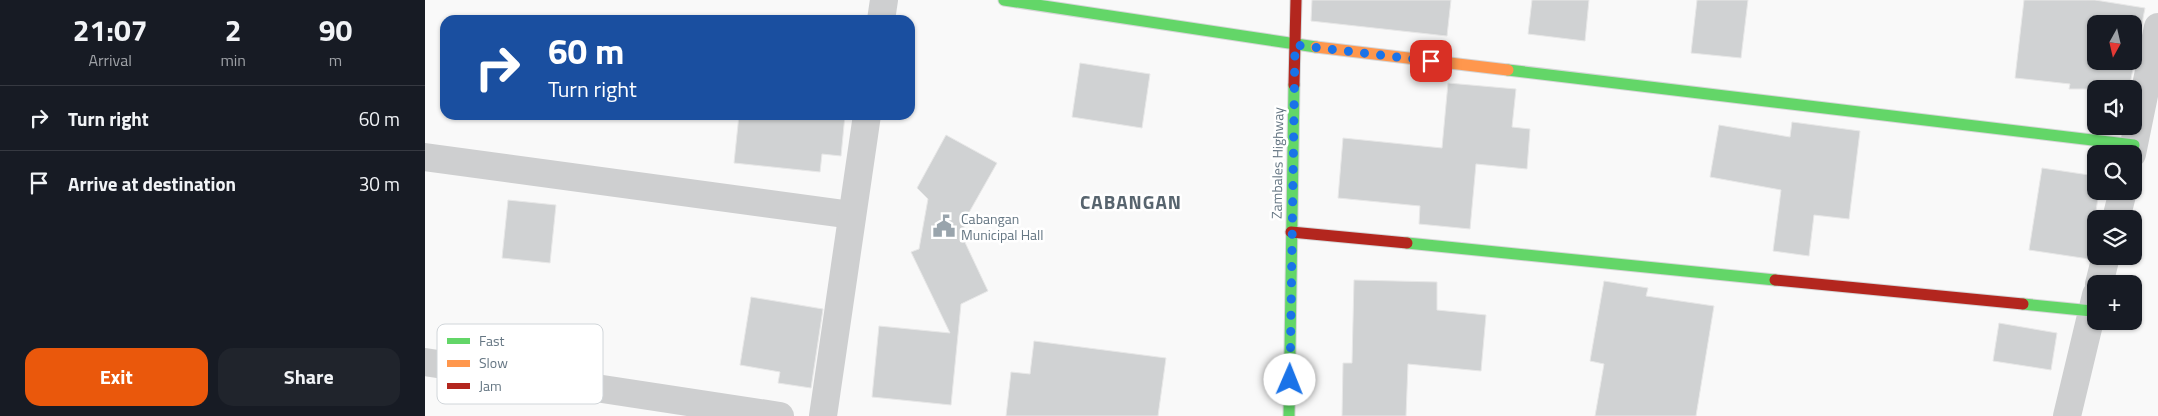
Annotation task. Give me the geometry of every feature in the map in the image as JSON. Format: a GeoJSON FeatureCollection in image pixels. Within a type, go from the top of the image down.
{"type":"FeatureCollection","features":[{"type":"Feature","properties":{"kind":"street"},"geometry":{"type":"LineString","coordinates":[[882,15],[884,0]]}},
{"type":"Feature","properties":{"kind":"street"},"geometry":{"type":"LineString","coordinates":[[1004,0],[1295,45],[2093,145]]}},
{"type":"Feature","properties":{"kind":"street","name":"Zambales Highway"},"geometry":{"type":"LineString","coordinates":[[1289,416],[1296,0]]}},
{"type":"Feature","properties":{"kind":"street"},"geometry":{"type":"LineString","coordinates":[[2134,145],[2158,28]]}},
{"type":"Feature","properties":{"kind":"street"},"geometry":{"type":"LineString","coordinates":[[823,416],[866,120]]}},
{"type":"Feature","properties":{"kind":"street"},"geometry":{"type":"LineString","coordinates":[[425,157],[853,215]]}},
{"type":"Feature","properties":{"kind":"street"},"geometry":{"type":"LineString","coordinates":[[1291,232],[2087,302]]}},
{"type":"Feature","properties":{"kind":"street"},"geometry":{"type":"LineString","coordinates":[[2067,416],[2088,330]]}},
{"type":"Feature","properties":{"kind":"street"},"geometry":{"type":"LineString","coordinates":[[603,389],[780,416]]}},
{"type":"Feature","properties":{"kind":"building"},"geometry":{"type":"Polygon","coordinates":[[[1312,0],[1451,0],[1447,36],[1311,21],[1312,0]]]}},
{"type":"Feature","properties":{"kind":"building"},"geometry":{"type":"Polygon","coordinates":[[[1532,0],[1589,0],[1585,41],[1528,34],[1532,0]]]}},
{"type":"Feature","properties":{"kind":"building"},"geometry":{"type":"Polygon","coordinates":[[[1697,0],[1748,0],[1741,58],[1691,53],[1697,0]]]}},
{"type":"Feature","properties":{"kind":"building"},"geometry":{"type":"Polygon","coordinates":[[[2024,0],[2095,0],[2145,8],[2143,18],[2143,15],[2087,15],[2087,70],[2133,70],[2131,80],[2087,80],[2087,89],[2069,89],[2070,84],[2015,78],[2024,0]]]}},
{"type":"Feature","properties":{"kind":"building"},"geometry":{"type":"Polygon","coordinates":[[[1080,63],[1150,74],[1142,128],[1072,117],[1080,63]]]}},
{"type":"Feature","properties":{"kind":"building"},"geometry":{"type":"Polygon","coordinates":[[[1448,83],[1516,89],[1512,127],[1530,129],[1527,169],[1476,164],[1470,229],[1419,224],[1420,206],[1338,198],[1343,138],[1442,148],[1448,83]]]}},
{"type":"Feature","properties":{"kind":"building"},"geometry":{"type":"Polygon","coordinates":[[[738,120],[845,120],[841,156],[822,154],[820,172],[734,163],[738,120]]]}},
{"type":"Feature","properties":{"kind":"building"},"geometry":{"type":"Polygon","coordinates":[[[1792,122],[1860,131],[1849,219],[1814,215],[1809,256],[1773,251],[1781,190],[1710,177],[1719,125],[1790,137],[1792,122]]]}},
{"type":"Feature","properties":{"kind":"building"},"geometry":{"type":"Polygon","coordinates":[[[946,135],[997,163],[967,216],[962,236],[988,291],[961,304],[951,405],[872,397],[879,326],[950,333],[911,252],[919,249],[928,199],[917,188],[946,135]]]}},
{"type":"Feature","properties":{"kind":"building"},"geometry":{"type":"Polygon","coordinates":[[[2042,168],[2087,175],[2087,200],[2098,200],[2096,210],[2087,210],[2087,259],[2029,250],[2042,168]]]}},
{"type":"Feature","properties":{"kind":"building"},"geometry":{"type":"Polygon","coordinates":[[[508,200],[556,205],[550,263],[502,258],[508,200]]]}},
{"type":"Feature","properties":{"kind":"building"},"geometry":{"type":"Polygon","coordinates":[[[1354,280],[1437,282],[1437,310],[1486,315],[1481,371],[1408,364],[1406,416],[1342,416],[1343,363],[1352,363],[1354,280]]]}},
{"type":"Feature","properties":{"kind":"building"},"geometry":{"type":"Polygon","coordinates":[[[1604,281],[1648,288],[1646,296],[1714,306],[1696,416],[1595,416],[1604,364],[1590,361],[1604,281]]]}},
{"type":"Feature","properties":{"kind":"building"},"geometry":{"type":"Polygon","coordinates":[[[751,297],[823,309],[811,388],[778,383],[780,372],[740,365],[751,297]]]}},
{"type":"Feature","properties":{"kind":"building"},"geometry":{"type":"Polygon","coordinates":[[[1999,323],[2057,333],[2051,370],[1993,361],[1999,323]]]}},
{"type":"Feature","properties":{"kind":"building"},"geometry":{"type":"Polygon","coordinates":[[[1034,341],[1166,358],[1158,416],[1006,416],[1011,372],[1030,374],[1034,341]]]}},
{"type":"Feature","properties":{"kind":"traffic: fast"},"geometry":{"type":"LineString","coordinates":[[1004,0],[1316,47]]}},
{"type":"Feature","properties":{"kind":"traffic: fast"},"geometry":{"type":"LineString","coordinates":[[1508,70],[2134,145]]}},
{"type":"Feature","properties":{"kind":"traffic: fast"},"geometry":{"type":"LineString","coordinates":[[1289,416],[1294,85]]}},
{"type":"Feature","properties":{"kind":"traffic: fast"},"geometry":{"type":"LineString","coordinates":[[1407,243],[1775,280]]}},
{"type":"Feature","properties":{"kind":"traffic: fast"},"geometry":{"type":"LineString","coordinates":[[2023,304],[2087,310]]}},
{"type":"Feature","properties":{"kind":"traffic: slow"},"geometry":{"type":"LineString","coordinates":[[1316,47],[1508,70]]}},
{"type":"Feature","properties":{"kind":"traffic: jam"},"geometry":{"type":"LineString","coordinates":[[1294,85],[1296,0]]}},
{"type":"Feature","properties":{"kind":"traffic: jam"},"geometry":{"type":"LineString","coordinates":[[1291,232],[1407,243]]}},
{"type":"Feature","properties":{"kind":"traffic: jam"},"geometry":{"type":"LineString","coordinates":[[1775,280],[2023,304]]}},
{"type":"Feature","properties":{"kind":"place","name":"Cabangan Municipal Hall"},"geometry":{"type":"Point","coordinates":[944,226]}},
{"type":"Feature","properties":{"kind":"district","name":"CABANGAN"},"geometry":{"type":"Point","coordinates":[1131,201]}},
{"type":"Feature","properties":{"kind":"route"},"geometry":{"type":"LineString","coordinates":[[1290,380],[1295,45],[1431,61]]}}]}
